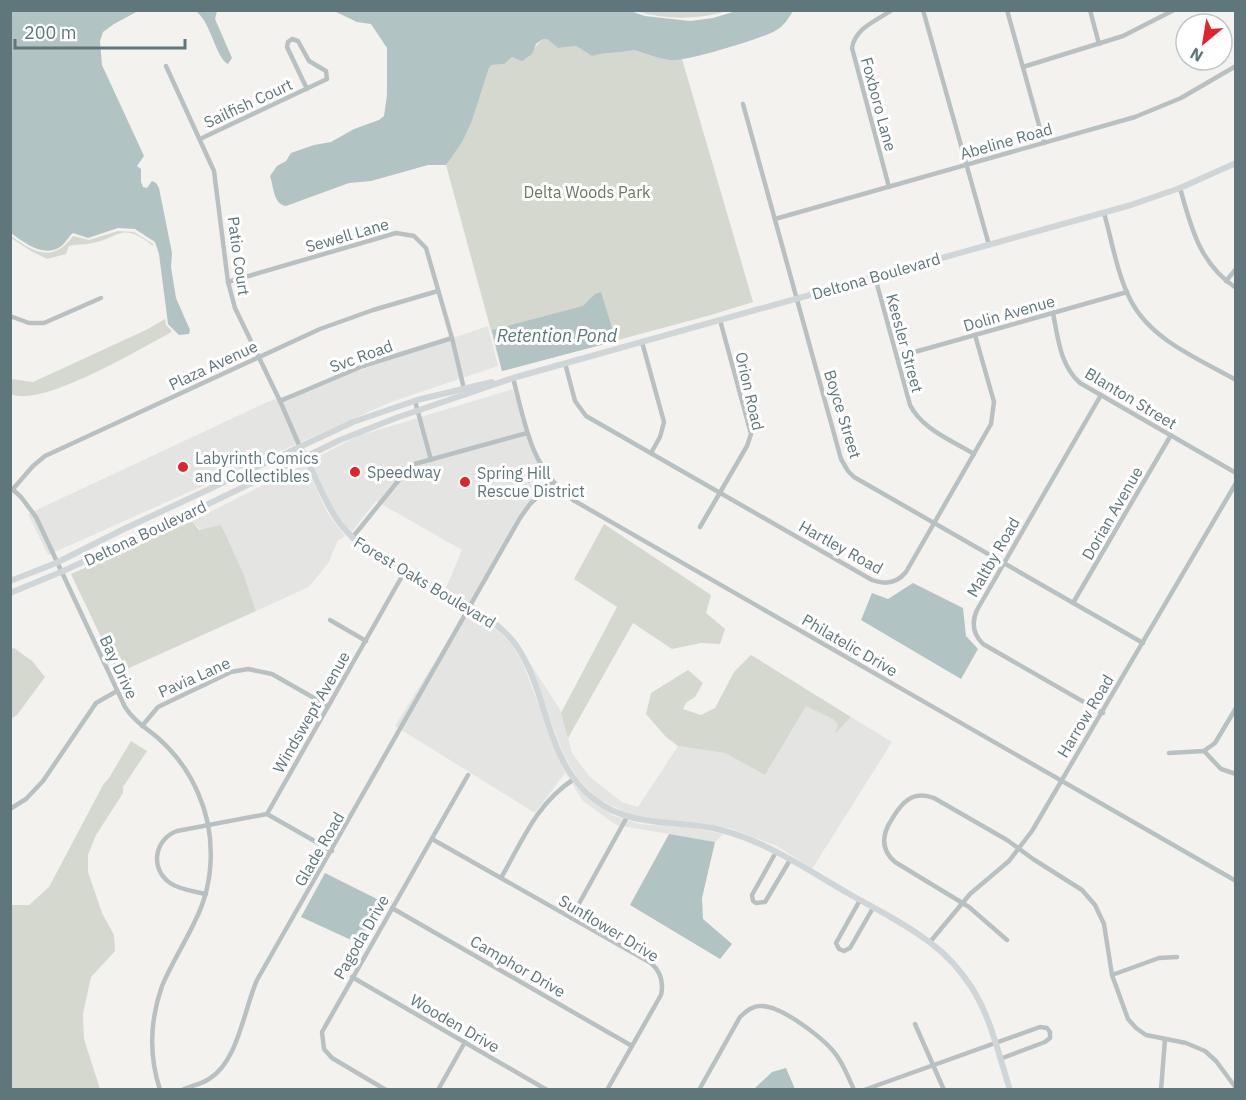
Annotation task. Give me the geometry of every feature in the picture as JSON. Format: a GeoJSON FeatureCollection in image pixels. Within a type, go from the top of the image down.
{"type":"FeatureCollection","features":[{"type":"Feature","properties":{"kind":"main road","name":"Deltona Boulevard"},"geometry":{"type":"LineString","coordinates":[[10,582],[56,563],[353,422],[415,401],[513,378],[1104,213],[1180,188],[1236,163]]}},
{"type":"Feature","properties":{"kind":"main road","name":"Deltona Boulevard"},"geometry":{"type":"LineString","coordinates":[[10,593],[62,572],[369,428],[419,411],[465,391]]}},
{"type":"Feature","properties":{"kind":"main road","name":"Forest Oaks Boulevard"},"geometry":{"type":"LineString","coordinates":[[300,447],[330,510],[352,538],[500,627],[521,653],[561,757],[574,779],[595,800],[627,817],[653,823],[676,823],[713,828],[748,838],[930,942],[951,962],[981,1003],[1010,1089]]}},
{"type":"Feature","properties":{"kind":"main road"},"geometry":{"type":"LineString","coordinates":[[190,498],[196,510]]}},
{"type":"Feature","properties":{"kind":"street","name":"Foxboro Lane"},"geometry":{"type":"LineString","coordinates":[[890,186],[852,48],[855,38],[862,30],[892,10]]}},
{"type":"Feature","properties":{"kind":"street"},"geometry":{"type":"LineString","coordinates":[[923,10],[989,245]]}},
{"type":"Feature","properties":{"kind":"street"},"geometry":{"type":"LineString","coordinates":[[1007,10],[1044,143]]}},
{"type":"Feature","properties":{"kind":"street"},"geometry":{"type":"LineString","coordinates":[[1090,10],[1099,44]]}},
{"type":"Feature","properties":{"kind":"street"},"geometry":{"type":"LineString","coordinates":[[1023,67],[1123,36],[1174,10]]}},
{"type":"Feature","properties":{"kind":"street","name":"Sailfish Court"},"geometry":{"type":"LineString","coordinates":[[200,139],[325,82],[328,75],[326,71],[309,61],[298,41],[292,39],[288,42],[287,47],[307,89]]}},
{"type":"Feature","properties":{"kind":"street","name":"Patio Court"},"geometry":{"type":"LineString","coordinates":[[166,66],[200,139],[217,183],[228,282],[235,308],[300,447]]}},
{"type":"Feature","properties":{"kind":"street","name":"Abeline Road"},"geometry":{"type":"LineString","coordinates":[[775,219],[1113,124],[1157,109],[1202,87],[1236,66]]}},
{"type":"Feature","properties":{"kind":"street","name":"Boyce Street"},"geometry":{"type":"LineString","coordinates":[[743,104],[844,465],[854,477],[1143,643]]}},
{"type":"Feature","properties":{"kind":"street"},"geometry":{"type":"LineString","coordinates":[[1180,188],[1197,244],[1210,265],[1236,288]]}},
{"type":"Feature","properties":{"kind":"street"},"geometry":{"type":"LineString","coordinates":[[1104,213],[1127,292],[1138,313],[1155,332],[1236,380]]}},
{"type":"Feature","properties":{"kind":"street","name":"Sewell Lane"},"geometry":{"type":"LineString","coordinates":[[228,282],[402,232],[414,236],[424,244],[465,391]]}},
{"type":"Feature","properties":{"kind":"street"},"geometry":{"type":"LineString","coordinates":[[1226,281],[1236,269]]}},
{"type":"Feature","properties":{"kind":"street","name":"Keesler Street"},"geometry":{"type":"LineString","coordinates":[[875,277],[910,405],[919,420],[974,454]]}},
{"type":"Feature","properties":{"kind":"street","name":"Plaza Avenue"},"geometry":{"type":"LineString","coordinates":[[12,488],[45,456],[258,357],[348,318],[438,291]]}},
{"type":"Feature","properties":{"kind":"street","name":"Dolin Avenue"},"geometry":{"type":"LineString","coordinates":[[897,357],[1127,292]]}},
{"type":"Feature","properties":{"kind":"street"},"geometry":{"type":"LineString","coordinates":[[10,316],[29,322],[44,323],[101,298]]}},
{"type":"Feature","properties":{"kind":"street","name":"Blanton Street"},"geometry":{"type":"LineString","coordinates":[[1053,313],[1062,355],[1069,371],[1080,382],[1236,473]]}},
{"type":"Feature","properties":{"kind":"street","name":"Orion Road"},"geometry":{"type":"LineString","coordinates":[[700,527],[747,446],[751,434],[720,320]]}},
{"type":"Feature","properties":{"kind":"street","name":"Hartley Road"},"geometry":{"type":"LineString","coordinates":[[565,363],[575,401],[581,412],[872,580],[882,583],[894,581],[903,575],[991,424],[994,408],[975,335]]}},
{"type":"Feature","properties":{"kind":"street","name":"Svc Road"},"geometry":{"type":"LineString","coordinates":[[280,401],[363,366],[452,338]]}},
{"type":"Feature","properties":{"kind":"street"},"geometry":{"type":"LineString","coordinates":[[642,342],[664,422],[660,437],[651,453]]}},
{"type":"Feature","properties":{"kind":"street","name":"Philatelic Drive"},"geometry":{"type":"LineString","coordinates":[[513,378],[527,433],[537,461],[552,483],[573,500],[1236,881]]}},
{"type":"Feature","properties":{"kind":"street","name":"Maltby Road"},"geometry":{"type":"LineString","coordinates":[[1101,395],[974,616],[973,627],[983,644],[1103,712]]}},
{"type":"Feature","properties":{"kind":"street"},"geometry":{"type":"LineString","coordinates":[[415,401],[431,460]]}},
{"type":"Feature","properties":{"kind":"street"},"geometry":{"type":"LineString","coordinates":[[352,538],[411,465],[527,433]]}},
{"type":"Feature","properties":{"kind":"street","name":"Dorian Avenue"},"geometry":{"type":"LineString","coordinates":[[1073,603],[1171,435]]}},
{"type":"Feature","properties":{"kind":"street","name":"Glade Road"},"geometry":{"type":"LineString","coordinates":[[183,1089],[209,1079],[220,1068],[239,1035],[257,980],[522,514],[552,483]]}},
{"type":"Feature","properties":{"kind":"street","name":"Harrow Road"},"geometry":{"type":"LineString","coordinates":[[930,942],[963,903],[1019,849],[1032,831],[1236,483]]}},
{"type":"Feature","properties":{"kind":"street","name":"Bay Drive"},"geometry":{"type":"LineString","coordinates":[[12,488],[36,517],[130,715],[168,747],[185,769],[199,795],[208,825],[211,863],[206,894],[158,999],[152,1041],[160,1089]]}},
{"type":"Feature","properties":{"kind":"street","name":"Windswept Avenue"},"geometry":{"type":"LineString","coordinates":[[267,814],[405,571]]}},
{"type":"Feature","properties":{"kind":"street"},"geometry":{"type":"LineString","coordinates":[[330,620],[366,641]]}},
{"type":"Feature","properties":{"kind":"street","name":"Pavia Lane"},"geometry":{"type":"LineString","coordinates":[[142,726],[158,706],[231,672],[248,669],[272,674],[328,706]]}},
{"type":"Feature","properties":{"kind":"street"},"geometry":{"type":"LineString","coordinates":[[10,809],[26,799],[43,781],[96,703],[117,691]]}},
{"type":"Feature","properties":{"kind":"street"},"geometry":{"type":"LineString","coordinates":[[1169,753],[1204,751],[1215,743],[1236,708]]}},
{"type":"Feature","properties":{"kind":"street"},"geometry":{"type":"LineString","coordinates":[[1204,751],[1221,769],[1236,774]]}},
{"type":"Feature","properties":{"kind":"street","name":"Pagoda Drive"},"geometry":{"type":"LineString","coordinates":[[386,1089],[332,1058],[322,1043],[324,1026],[468,776]]}},
{"type":"Feature","properties":{"kind":"street"},"geometry":{"type":"LineString","coordinates":[[501,878],[539,810],[556,791],[574,779]]}},
{"type":"Feature","properties":{"kind":"street"},"geometry":{"type":"LineString","coordinates":[[1007,940],[963,903],[895,862],[888,855],[884,844],[885,832],[905,801],[922,795],[934,798],[1007,840],[1089,897],[1104,924],[1112,975],[1123,1010],[1132,1024],[1146,1035],[1186,1042],[1205,1051],[1216,1060],[1236,1088]]}},
{"type":"Feature","properties":{"kind":"street"},"geometry":{"type":"LineString","coordinates":[[206,894],[177,887],[167,880],[159,869],[157,858],[161,842],[171,834],[267,814],[332,851]]}},
{"type":"Feature","properties":{"kind":"street"},"geometry":{"type":"LineString","coordinates":[[571,918],[627,817]]}},
{"type":"Feature","properties":{"kind":"street","name":"Sunflower Drive"},"geometry":{"type":"LineString","coordinates":[[432,838],[651,963],[659,972],[662,984],[660,995],[607,1089]]}},
{"type":"Feature","properties":{"kind":"street"},"geometry":{"type":"LineString","coordinates":[[776,852],[752,895],[756,903],[765,902],[790,860]]}},
{"type":"Feature","properties":{"kind":"street"},"geometry":{"type":"LineString","coordinates":[[860,900],[836,943],[839,950],[844,951],[850,948],[873,908]]}},
{"type":"Feature","properties":{"kind":"street","name":"Camphor Drive"},"geometry":{"type":"LineString","coordinates":[[392,908],[632,1046]]}},
{"type":"Feature","properties":{"kind":"street"},"geometry":{"type":"LineString","coordinates":[[1112,975],[1159,958],[1177,957]]}},
{"type":"Feature","properties":{"kind":"street","name":"Wooden Drive"},"geometry":{"type":"LineString","coordinates":[[352,977],[547,1089]]}},
{"type":"Feature","properties":{"kind":"street"},"geometry":{"type":"LineString","coordinates":[[699,1089],[740,1017],[749,1009],[760,1006],[774,1008],[820,1037],[837,1055],[854,1089]]}},
{"type":"Feature","properties":{"kind":"street"},"geometry":{"type":"LineString","coordinates":[[915,1024],[944,1089]]}},
{"type":"Feature","properties":{"kind":"street"},"geometry":{"type":"LineString","coordinates":[[864,1089],[1040,1027],[1047,1028],[1050,1032],[1050,1038],[1045,1042],[1000,1059]]}},
{"type":"Feature","properties":{"kind":"street"},"geometry":{"type":"LineString","coordinates":[[1161,1089],[1165,1039]]}},
{"type":"Feature","properties":{"kind":"street"},"geometry":{"type":"LineString","coordinates":[[438,1089],[465,1042]]}},
{"type":"Feature","properties":{"kind":"shaded area"},"geometry":{"type":"Polygon","coordinates":[[[488,326],[498,366],[391,402],[48,555],[28,514],[267,402],[488,326]]]}},
{"type":"Feature","properties":{"kind":"shaded area"},"geometry":{"type":"Polygon","coordinates":[[[513,389],[535,449],[553,489],[537,496],[520,514],[473,603],[478,609],[445,590],[462,550],[376,501],[351,533],[332,509],[310,461],[358,436],[513,389]]]}},
{"type":"Feature","properties":{"kind":"shaded area"},"geometry":{"type":"Polygon","coordinates":[[[305,464],[327,512],[345,536],[338,540],[329,562],[309,587],[256,611],[244,575],[192,521],[305,464]]]}},
{"type":"Feature","properties":{"kind":"shaded area"},"geometry":{"type":"Polygon","coordinates":[[[467,610],[498,630],[513,646],[523,664],[564,770],[573,784],[593,803],[614,816],[640,824],[693,828],[723,834],[715,842],[616,825],[583,801],[565,773],[535,813],[395,726],[467,610]]]}},
{"type":"Feature","properties":{"kind":"shaded area"},"geometry":{"type":"Polygon","coordinates":[[[528,660],[561,711],[572,753],[590,777],[622,802],[638,807],[678,746],[725,753],[765,775],[806,705],[833,719],[838,724],[836,733],[851,717],[892,742],[812,869],[777,846],[729,828],[694,822],[654,820],[628,814],[597,798],[578,779],[564,756],[528,660]]]}},
{"type":"Feature","properties":{"kind":"green space"},"geometry":{"type":"Polygon","coordinates":[[[636,10],[727,11],[682,18],[636,10]]]}},
{"type":"Feature","properties":{"kind":"green space","name":"Delta Woods Park"},"geometry":{"type":"Polygon","coordinates":[[[543,39],[547,39],[558,48],[576,46],[592,56],[634,50],[657,57],[682,59],[753,302],[502,371],[446,165],[472,121],[489,68],[492,65],[504,64],[511,57],[533,49],[543,39]]]}},
{"type":"Feature","properties":{"kind":"green space"},"geometry":{"type":"Polygon","coordinates":[[[118,231],[134,232],[153,246],[134,234],[120,233],[99,242],[69,246],[66,254],[47,259],[11,238],[11,236],[36,251],[51,252],[58,250],[73,236],[89,240],[118,231]]]}},
{"type":"Feature","properties":{"kind":"green space"},"geometry":{"type":"Polygon","coordinates":[[[165,319],[166,325],[172,331],[113,364],[44,393],[25,396],[11,394],[11,379],[33,382],[165,319]]]}},
{"type":"Feature","properties":{"kind":"green space"},"geometry":{"type":"Polygon","coordinates":[[[192,521],[199,530],[221,525],[244,575],[256,611],[118,673],[71,574],[192,521]]]}},
{"type":"Feature","properties":{"kind":"green space"},"geometry":{"type":"Polygon","coordinates":[[[604,524],[711,595],[706,613],[725,629],[720,644],[701,643],[672,649],[633,623],[568,738],[561,713],[617,607],[574,579],[604,524]]]}},
{"type":"Feature","properties":{"kind":"green space"},"geometry":{"type":"Polygon","coordinates":[[[14,648],[32,661],[45,677],[17,715],[11,719],[11,649],[14,648]]]}},
{"type":"Feature","properties":{"kind":"green space"},"geometry":{"type":"Polygon","coordinates":[[[751,655],[851,717],[835,734],[838,724],[833,719],[806,706],[765,775],[725,753],[678,746],[666,737],[646,714],[651,693],[688,670],[703,683],[695,697],[686,703],[683,709],[701,715],[715,708],[734,672],[751,655]]]}},
{"type":"Feature","properties":{"kind":"green space"},"geometry":{"type":"Polygon","coordinates":[[[131,741],[147,751],[123,787],[123,793],[96,835],[88,855],[88,872],[102,913],[114,935],[115,951],[91,977],[83,1014],[84,1039],[100,1089],[11,1089],[11,905],[29,905],[49,887],[103,785],[131,741]]]}},
{"type":"Feature","properties":{"kind":"water"},"geometry":{"type":"Polygon","coordinates":[[[11,10],[138,11],[103,32],[100,41],[102,65],[144,156],[137,166],[141,169],[143,187],[147,188],[152,181],[159,188],[172,253],[171,267],[176,298],[190,330],[189,334],[179,335],[168,324],[159,254],[155,242],[135,229],[118,228],[88,238],[73,233],[60,247],[47,251],[21,241],[11,233],[11,10]]]}},
{"type":"Feature","properties":{"kind":"water"},"geometry":{"type":"Polygon","coordinates":[[[627,10],[645,16],[690,21],[713,18],[736,11],[793,11],[781,27],[767,35],[678,60],[661,58],[634,50],[592,56],[576,46],[558,48],[547,39],[543,39],[536,44],[532,54],[522,61],[512,57],[504,64],[492,65],[489,68],[472,121],[462,142],[446,165],[428,165],[371,181],[349,183],[286,206],[276,199],[270,176],[291,153],[331,142],[384,116],[387,95],[387,48],[371,24],[357,22],[334,11],[627,10]]]}},
{"type":"Feature","properties":{"kind":"water"},"geometry":{"type":"Polygon","coordinates":[[[196,11],[217,11],[215,19],[232,58],[228,64],[220,55],[206,24],[196,11]]]}},
{"type":"Feature","properties":{"kind":"water","name":"Retention Pond"},"geometry":{"type":"Polygon","coordinates":[[[601,292],[616,341],[502,371],[492,330],[583,306],[595,294],[601,292]]]}},
{"type":"Feature","properties":{"kind":"water"},"geometry":{"type":"Polygon","coordinates":[[[913,583],[963,608],[966,636],[978,649],[961,679],[861,620],[872,593],[888,599],[913,583]]]}},
{"type":"Feature","properties":{"kind":"water"},"geometry":{"type":"Polygon","coordinates":[[[669,834],[715,842],[702,898],[703,919],[732,944],[720,959],[630,905],[669,834]]]}},
{"type":"Feature","properties":{"kind":"water"},"geometry":{"type":"Polygon","coordinates":[[[325,873],[381,901],[360,944],[301,917],[325,873]]]}},
{"type":"Feature","properties":{"kind":"water"},"geometry":{"type":"Polygon","coordinates":[[[786,1068],[795,1089],[754,1089],[772,1072],[786,1068]]]}},
{"type":"Feature","properties":{"kind":"place","name":"Labyrinth Comics and Collectibles"},"geometry":{"type":"Point","coordinates":[183,467]}},
{"type":"Feature","properties":{"kind":"place","name":"Speedway"},"geometry":{"type":"Point","coordinates":[355,472]}},
{"type":"Feature","properties":{"kind":"place","name":"Spring Hill Rescue District"},"geometry":{"type":"Point","coordinates":[465,482]}}]}
